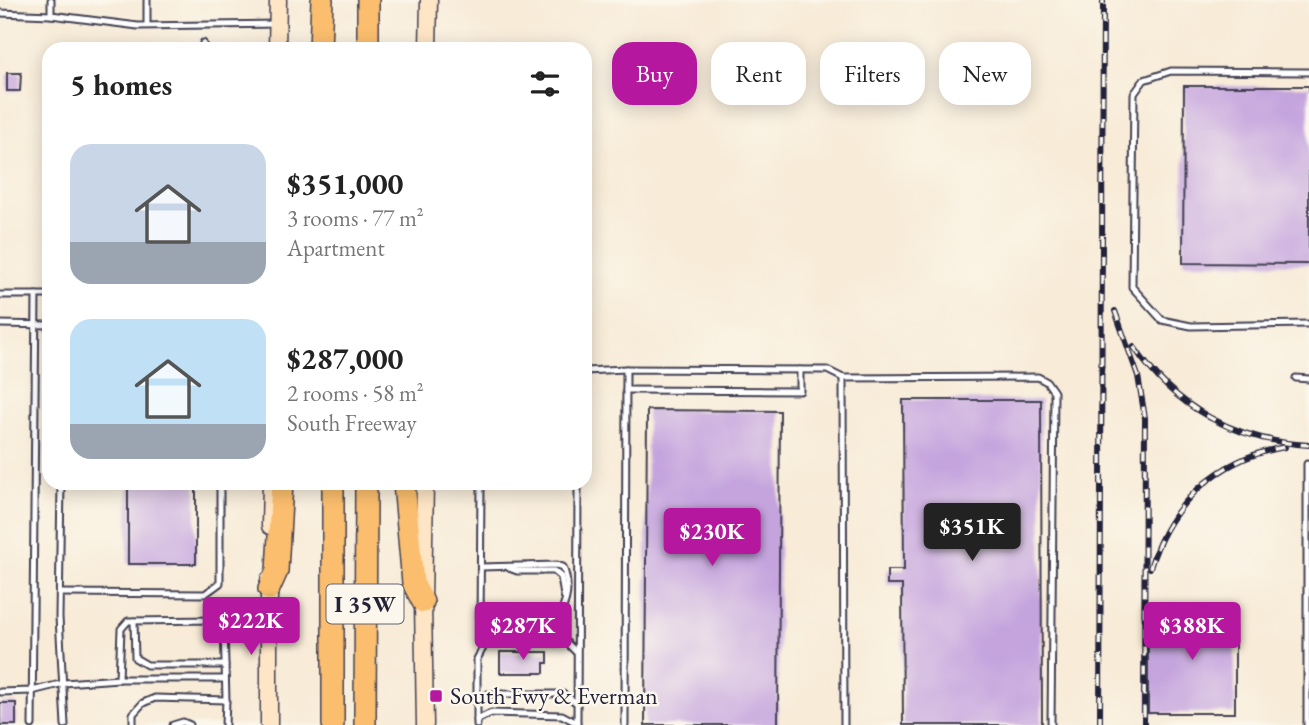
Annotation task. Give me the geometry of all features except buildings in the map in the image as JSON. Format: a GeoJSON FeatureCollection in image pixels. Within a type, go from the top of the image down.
{"type":"FeatureCollection","features":[{"type":"Feature","properties":{"kind":"highway"},"geometry":{"type":"LineString","coordinates":[[320,42],[321,0]]}},
{"type":"Feature","properties":{"kind":"highway"},"geometry":{"type":"LineString","coordinates":[[332,0],[332,42]]}},
{"type":"Feature","properties":{"kind":"highway"},"geometry":{"type":"LineString","coordinates":[[368,0],[369,42]]}},
{"type":"Feature","properties":{"kind":"highway"},"geometry":{"type":"LineString","coordinates":[[269,589],[276,571],[282,490]]}},
{"type":"Feature","properties":{"kind":"highway","name":"I 35W"},"geometry":{"type":"LineString","coordinates":[[333,490],[333,725]]}},
{"type":"Feature","properties":{"kind":"highway","name":"I 35W"},"geometry":{"type":"LineString","coordinates":[[365,725],[366,490]]}},
{"type":"Feature","properties":{"kind":"highway"},"geometry":{"type":"LineString","coordinates":[[405,490],[413,583],[423,602]]}},
{"type":"Feature","properties":{"kind":"main road"},"geometry":{"type":"LineString","coordinates":[[277,42],[278,0]]}},
{"type":"Feature","properties":{"kind":"main road"},"geometry":{"type":"LineString","coordinates":[[428,42],[429,0]]}},
{"type":"Feature","properties":{"kind":"main road"},"geometry":{"type":"LineString","coordinates":[[269,725],[271,490]]}},
{"type":"Feature","properties":{"kind":"main road"},"geometry":{"type":"LineString","coordinates":[[425,490],[425,725]]}},
{"type":"Feature","properties":{"kind":"lane"},"geometry":{"type":"LineString","coordinates":[[51,0],[51,15]]}},
{"type":"Feature","properties":{"kind":"lane"},"geometry":{"type":"LineString","coordinates":[[147,0],[147,26]]}},
{"type":"Feature","properties":{"kind":"lane"},"geometry":{"type":"LineString","coordinates":[[0,13],[51,15],[147,26],[277,24]]}},
{"type":"Feature","properties":{"kind":"lane"},"geometry":{"type":"LineString","coordinates":[[1309,72],[1171,71],[1144,80],[1134,94],[1132,287],[1162,320],[1191,326],[1309,324]]}},
{"type":"Feature","properties":{"kind":"lane"},"geometry":{"type":"LineString","coordinates":[[0,295],[42,295]]}},
{"type":"Feature","properties":{"kind":"lane"},"geometry":{"type":"LineString","coordinates":[[32,725],[36,295]]}},
{"type":"Feature","properties":{"kind":"lane"},"geometry":{"type":"LineString","coordinates":[[0,324],[42,325]]}},
{"type":"Feature","properties":{"kind":"lane"},"geometry":{"type":"LineString","coordinates":[[625,725],[626,369]]}},
{"type":"Feature","properties":{"kind":"lane"},"geometry":{"type":"LineString","coordinates":[[592,371],[626,369],[827,370],[843,377],[1038,377],[1047,382],[1054,392],[1051,725]]}},
{"type":"Feature","properties":{"kind":"lane"},"geometry":{"type":"LineString","coordinates":[[626,390],[800,391],[800,370]]}},
{"type":"Feature","properties":{"kind":"lane"},"geometry":{"type":"LineString","coordinates":[[843,377],[844,725]]}},
{"type":"Feature","properties":{"kind":"lane"},"geometry":{"type":"LineString","coordinates":[[1296,378],[1309,379]]}},
{"type":"Feature","properties":{"kind":"lane"},"geometry":{"type":"LineString","coordinates":[[1307,464],[1307,725]]}},
{"type":"Feature","properties":{"kind":"lane"},"geometry":{"type":"LineString","coordinates":[[61,490],[60,593],[65,725]]}},
{"type":"Feature","properties":{"kind":"lane"},"geometry":{"type":"LineString","coordinates":[[60,593],[205,594],[219,583],[220,490]]}},
{"type":"Feature","properties":{"kind":"lane"},"geometry":{"type":"LineString","coordinates":[[481,490],[480,632],[484,646]]}},
{"type":"Feature","properties":{"kind":"lane"},"geometry":{"type":"LineString","coordinates":[[577,724],[578,490]]}},
{"type":"Feature","properties":{"kind":"lane"},"geometry":{"type":"LineString","coordinates":[[481,567],[563,567],[567,576],[566,602],[561,612]]}},
{"type":"Feature","properties":{"kind":"lane"},"geometry":{"type":"LineString","coordinates":[[480,613],[576,611]]}},
{"type":"Feature","properties":{"kind":"lane"},"geometry":{"type":"LineString","coordinates":[[119,679],[121,629],[128,621],[217,620],[224,626],[225,725]]}},
{"type":"Feature","properties":{"kind":"lane"},"geometry":{"type":"LineString","coordinates":[[134,621],[135,657],[147,665],[225,665]]}},
{"type":"Feature","properties":{"kind":"lane"},"geometry":{"type":"LineString","coordinates":[[477,723],[477,659],[484,646],[493,642],[567,643],[576,652]]}},
{"type":"Feature","properties":{"kind":"lane"},"geometry":{"type":"LineString","coordinates":[[0,692],[32,691],[64,683],[119,679],[225,679]]}},
{"type":"Feature","properties":{"kind":"lane"},"geometry":{"type":"LineString","coordinates":[[477,702],[488,694],[563,694],[577,703]]}},
{"type":"Feature","properties":{"kind":"lane"},"geometry":{"type":"LineString","coordinates":[[133,725],[133,714],[143,703],[155,698],[226,700]]}},
{"type":"Feature","properties":{"kind":"lane"},"geometry":{"type":"LineString","coordinates":[[477,723],[491,713],[562,715],[577,724]]}},
{"type":"Feature","properties":{"kind":"lane"},"geometry":{"type":"LineString","coordinates":[[173,725],[190,725]]}},
{"type":"Feature","properties":{"kind":"railway"},"geometry":{"type":"LineString","coordinates":[[1100,725],[1103,0]]}},
{"type":"Feature","properties":{"kind":"railway"},"geometry":{"type":"LineString","coordinates":[[1115,311],[1138,376],[1145,418],[1144,725]]}},
{"type":"Feature","properties":{"kind":"railway"},"geometry":{"type":"LineString","coordinates":[[1134,347],[1168,387],[1188,404],[1210,417],[1257,437],[1309,445]]}},
{"type":"Feature","properties":{"kind":"railway"},"geometry":{"type":"LineString","coordinates":[[1150,568],[1170,524],[1183,504],[1200,488],[1218,473],[1238,462],[1285,447]]}},
{"type":"Feature","properties":{"kind":"place","name":"South Fwy & Everman"},"geometry":{"type":"Point","coordinates":[436,696]}}]}
